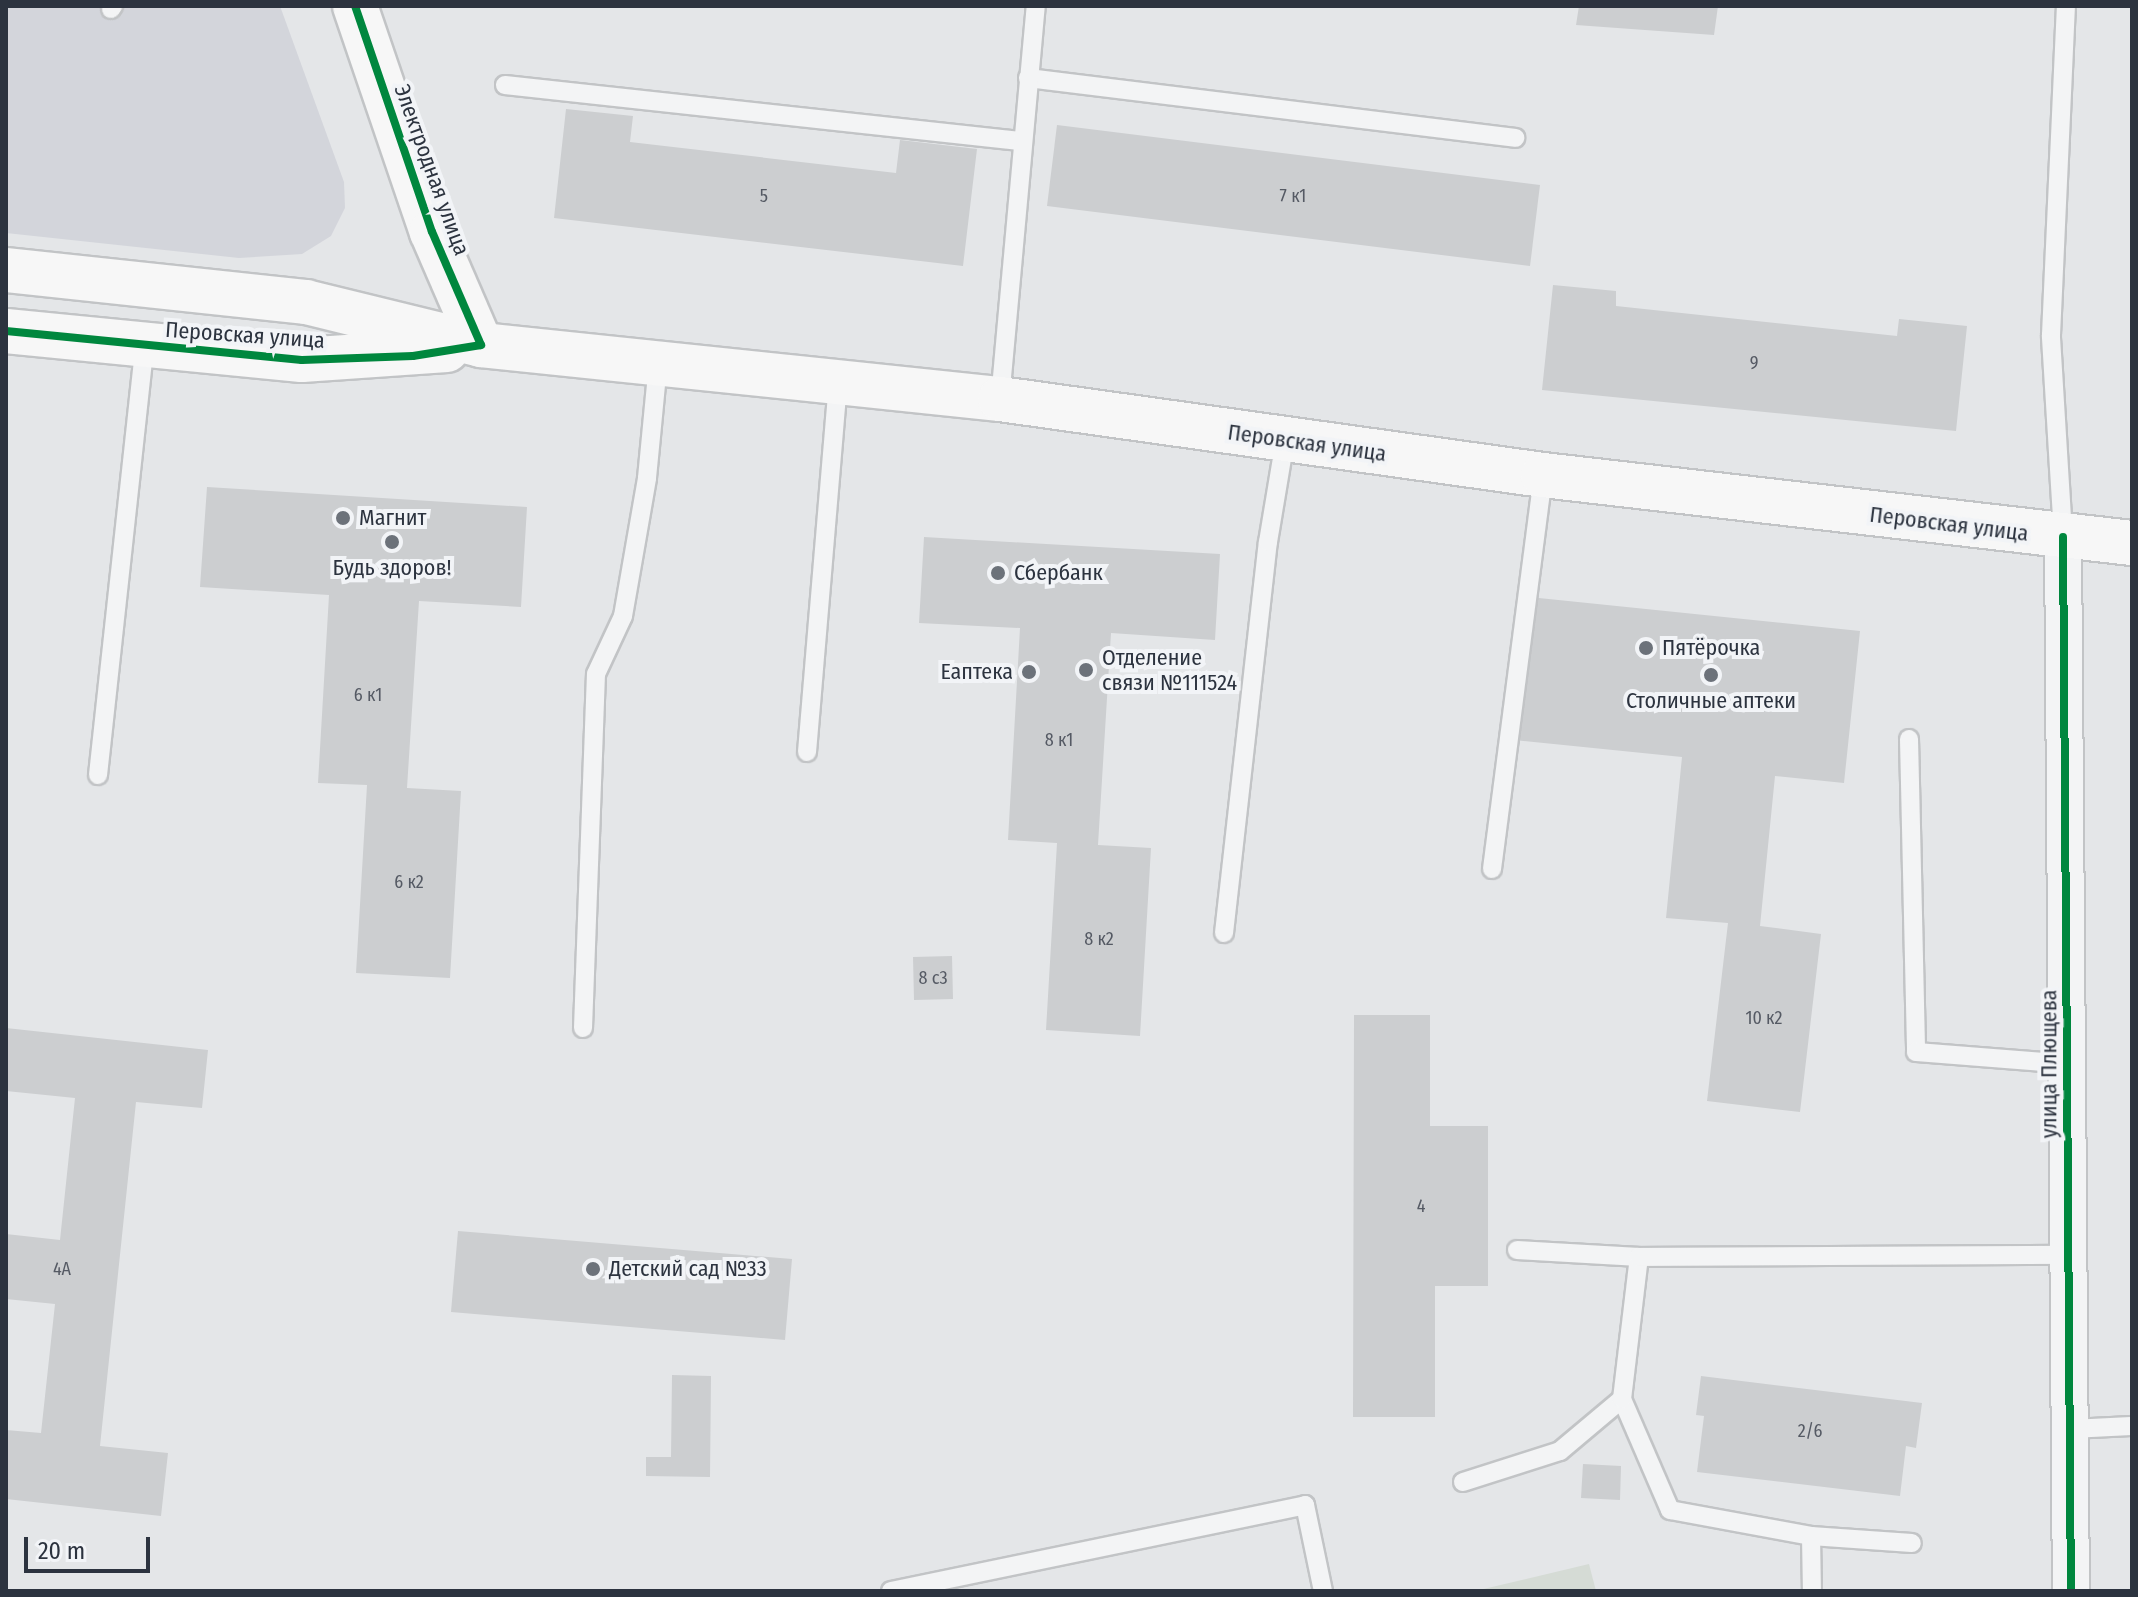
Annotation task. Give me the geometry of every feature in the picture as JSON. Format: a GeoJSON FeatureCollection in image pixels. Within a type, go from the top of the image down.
{"type":"FeatureCollection","features":[{"type":"Feature","properties":{"kind":"main road","name":"Электродная улица"},"geometry":{"type":"LineString","coordinates":[[355,6],[432,232],[481,345]]}},
{"type":"Feature","properties":{"kind":"main road","name":"Перовская улица"},"geometry":{"type":"LineString","coordinates":[[6,270],[306,302],[481,345],[658,361],[1000,399],[1543,475],[2132,543]]}},
{"type":"Feature","properties":{"kind":"main road","name":"Перовская улица"},"geometry":{"type":"LineString","coordinates":[[6,331],[302,360],[413,356],[481,345]]}},
{"type":"Feature","properties":{"kind":"street","name":"улица Плющева"},"geometry":{"type":"LineString","coordinates":[[2063,537],[2071,1591]]}},
{"type":"Feature","properties":{"kind":"lane"},"geometry":{"type":"LineString","coordinates":[[1000,399],[1020,141],[1036,6]]}},
{"type":"Feature","properties":{"kind":"lane"},"geometry":{"type":"LineString","coordinates":[[2063,537],[2051,335],[2066,6]]}},
{"type":"Feature","properties":{"kind":"lane"},"geometry":{"type":"LineString","coordinates":[[1028,78],[1515,138]]}},
{"type":"Feature","properties":{"kind":"lane"},"geometry":{"type":"LineString","coordinates":[[505,85],[1020,141]]}},
{"type":"Feature","properties":{"kind":"lane"},"geometry":{"type":"LineString","coordinates":[[98,775],[145,345]]}},
{"type":"Feature","properties":{"kind":"lane"},"geometry":{"type":"LineString","coordinates":[[583,1028],[596,674],[623,616],[647,478],[658,361]]}},
{"type":"Feature","properties":{"kind":"lane"},"geometry":{"type":"LineString","coordinates":[[807,752],[838,381]]}},
{"type":"Feature","properties":{"kind":"lane"},"geometry":{"type":"LineString","coordinates":[[1224,933],[1268,542],[1285,440]]}},
{"type":"Feature","properties":{"kind":"lane"},"geometry":{"type":"LineString","coordinates":[[1492,869],[1543,475]]}},
{"type":"Feature","properties":{"kind":"lane"},"geometry":{"type":"LineString","coordinates":[[1909,739],[1916,1052],[2067,1064]]}},
{"type":"Feature","properties":{"kind":"lane"},"geometry":{"type":"LineString","coordinates":[[1517,1250],[1639,1257],[2068,1255]]}},
{"type":"Feature","properties":{"kind":"lane"},"geometry":{"type":"LineString","coordinates":[[1639,1257],[1622,1399],[1670,1510],[1811,1536],[1912,1543]]}},
{"type":"Feature","properties":{"kind":"lane"},"geometry":{"type":"LineString","coordinates":[[1463,1482],[1560,1451],[1622,1399]]}},
{"type":"Feature","properties":{"kind":"lane"},"geometry":{"type":"LineString","coordinates":[[2070,1429],[2132,1426]]}},
{"type":"Feature","properties":{"kind":"lane"},"geometry":{"type":"LineString","coordinates":[[891,1591],[1305,1505],[1323,1591]]}},
{"type":"Feature","properties":{"kind":"lane"},"geometry":{"type":"LineString","coordinates":[[1811,1536],[1812,1591]]}},
{"type":"Feature","properties":{"kind":"shaded area"},"geometry":{"type":"Polygon","coordinates":[[[6,6],[280,6],[344,182],[345,208],[331,236],[302,254],[239,258],[6,233],[6,6]]]}},
{"type":"Feature","properties":{"kind":"shaded area"},"geometry":{"type":"Polygon","coordinates":[[[1589,1564],[1596,1591],[1475,1591],[1589,1564]]]}},
{"type":"Feature","properties":{"kind":"building"},"geometry":{"type":"Polygon","coordinates":[[[1579,6],[1718,6],[1714,35],[1576,25],[1579,6]]]}},
{"type":"Feature","properties":{"kind":"building"},"geometry":{"type":"Polygon","coordinates":[[[566,109],[633,116],[630,142],[896,173],[900,140],[977,149],[963,266],[554,218],[566,109]]]}},
{"type":"Feature","properties":{"kind":"building"},"geometry":{"type":"Polygon","coordinates":[[[1057,125],[1540,185],[1530,266],[1047,206],[1057,125]]]}},
{"type":"Feature","properties":{"kind":"building"},"geometry":{"type":"Polygon","coordinates":[[[1553,285],[1616,291],[1616,306],[1897,336],[1899,319],[1967,326],[1956,431],[1542,390],[1553,285]]]}},
{"type":"Feature","properties":{"kind":"building"},"geometry":{"type":"Polygon","coordinates":[[[207,487],[527,507],[521,607],[419,601],[407,788],[461,791],[450,978],[356,973],[367,785],[318,783],[329,595],[200,587],[207,487]]]}},
{"type":"Feature","properties":{"kind":"building"},"geometry":{"type":"Polygon","coordinates":[[[924,537],[1220,554],[1215,640],[1111,633],[1098,845],[1151,848],[1140,1036],[1046,1030],[1057,843],[1008,840],[1020,628],[919,623],[924,537]]]}},
{"type":"Feature","properties":{"kind":"building"},"geometry":{"type":"Polygon","coordinates":[[[1529,597],[1860,631],[1844,783],[1775,776],[1760,926],[1821,934],[1800,1112],[1707,1101],[1728,923],[1666,918],[1682,757],[1514,740],[1529,597]]]}},
{"type":"Feature","properties":{"kind":"building"},"geometry":{"type":"Polygon","coordinates":[[[952,956],[953,999],[914,1000],[913,957],[952,956]]]}},
{"type":"Feature","properties":{"kind":"building"},"geometry":{"type":"Polygon","coordinates":[[[1354,1015],[1430,1015],[1430,1126],[1488,1126],[1488,1286],[1435,1286],[1435,1417],[1353,1417],[1354,1015]]]}},
{"type":"Feature","properties":{"kind":"building"},"geometry":{"type":"Polygon","coordinates":[[[6,1028],[208,1050],[202,1108],[136,1102],[100,1446],[168,1453],[161,1516],[6,1499],[6,1430],[41,1433],[55,1304],[6,1299],[6,1234],[60,1240],[75,1098],[6,1091],[6,1028]]]}},
{"type":"Feature","properties":{"kind":"building"},"geometry":{"type":"Polygon","coordinates":[[[458,1231],[792,1259],[785,1340],[451,1312],[458,1231]]]}},
{"type":"Feature","properties":{"kind":"building"},"geometry":{"type":"Polygon","coordinates":[[[672,1375],[711,1376],[710,1477],[646,1476],[646,1457],[671,1457],[672,1375]]]}},
{"type":"Feature","properties":{"kind":"building"},"geometry":{"type":"Polygon","coordinates":[[[1701,1376],[1922,1403],[1916,1448],[1906,1446],[1900,1496],[1697,1472],[1704,1416],[1696,1415],[1701,1376]]]}},
{"type":"Feature","properties":{"kind":"building"},"geometry":{"type":"Polygon","coordinates":[[[1583,1464],[1621,1466],[1620,1500],[1581,1498],[1583,1464]]]}},
{"type":"Feature","properties":{"kind":"cycle path"},"geometry":{"type":"LineString","coordinates":[[6,331],[302,360],[413,356],[481,345],[432,232],[355,6]]}},
{"type":"Feature","properties":{"kind":"cycle path"},"geometry":{"type":"LineString","coordinates":[[2063,537],[2071,1591]]}},
{"type":"Feature","properties":{"kind":"place","name":"Магнит"},"geometry":{"type":"Point","coordinates":[343,518]}},
{"type":"Feature","properties":{"kind":"place","name":"Будь здоров!"},"geometry":{"type":"Point","coordinates":[392,542]}},
{"type":"Feature","properties":{"kind":"place","name":"Сбербанк"},"geometry":{"type":"Point","coordinates":[998,573]}},
{"type":"Feature","properties":{"kind":"place","name":"Пятёрочка"},"geometry":{"type":"Point","coordinates":[1646,648]}},
{"type":"Feature","properties":{"kind":"place","name":"Отделение связи №111524"},"geometry":{"type":"Point","coordinates":[1086,670]}},
{"type":"Feature","properties":{"kind":"place","name":"Еаптека"},"geometry":{"type":"Point","coordinates":[1029,672]}},
{"type":"Feature","properties":{"kind":"place","name":"Столичные аптеки"},"geometry":{"type":"Point","coordinates":[1711,675]}},
{"type":"Feature","properties":{"kind":"place","name":"Детский сад №33"},"geometry":{"type":"Point","coordinates":[593,1269]}}]}
